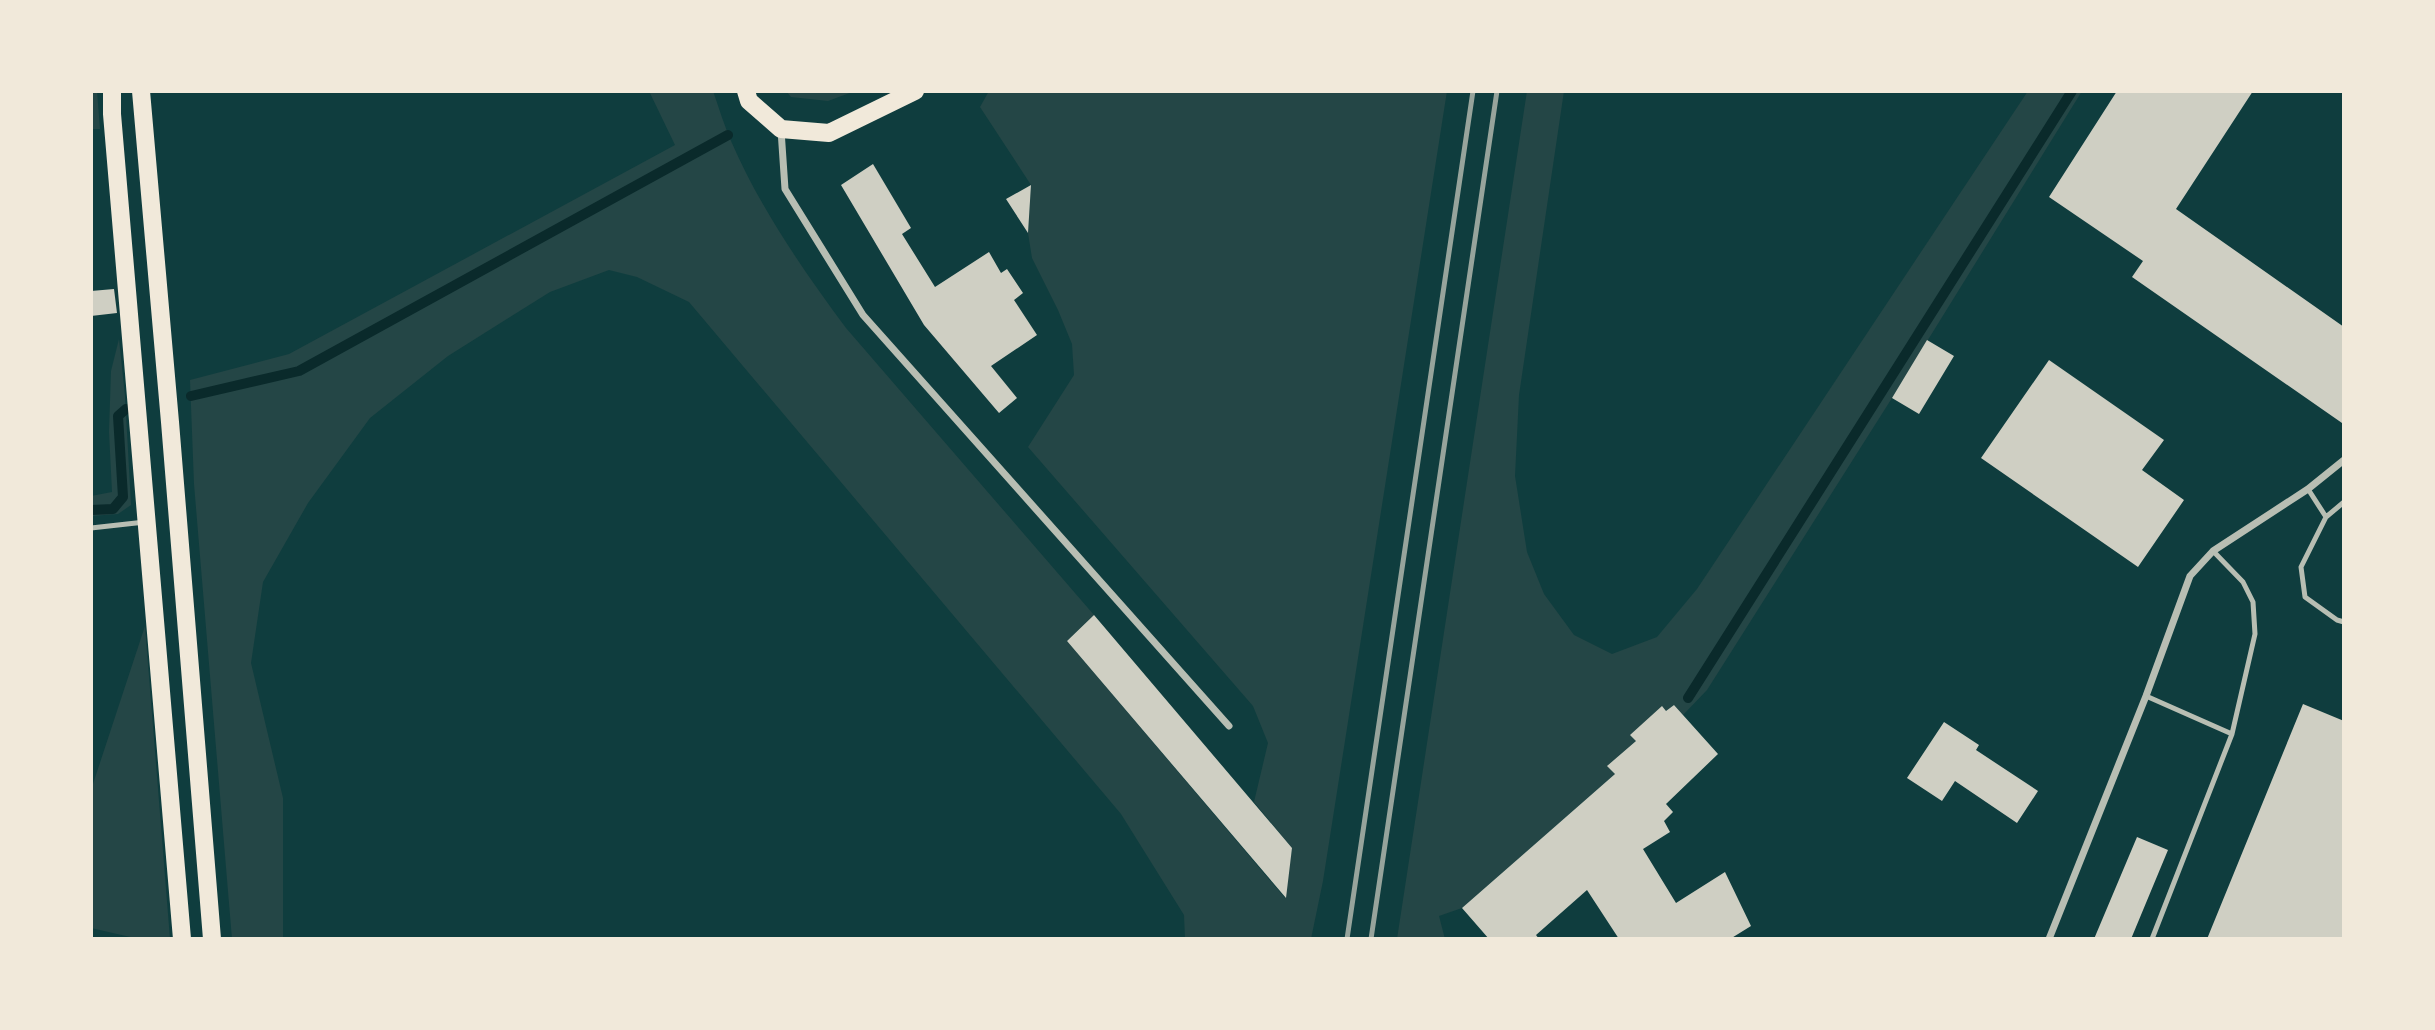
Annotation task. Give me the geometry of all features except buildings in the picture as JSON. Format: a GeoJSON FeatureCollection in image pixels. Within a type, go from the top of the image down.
{"type":"FeatureCollection","features":[{"type":"Feature","properties":{"kind":"main road"},"geometry":{"type":"LineString","coordinates":[[112,91],[182,939]]}},
{"type":"Feature","properties":{"kind":"main road"},"geometry":{"type":"LineString","coordinates":[[141,91],[210,909],[209,934]]}},
{"type":"Feature","properties":{"kind":"main road"},"geometry":{"type":"LineString","coordinates":[[746,91],[749,101],[781,129],[829,133],[915,91]]}},
{"type":"Feature","properties":{"kind":"street"},"geometry":{"type":"LineString","coordinates":[[781,129],[785,190],[863,315],[1229,726]]}},
{"type":"Feature","properties":{"kind":"street"},"geometry":{"type":"LineString","coordinates":[[2049,939],[2146,696],[2189,576],[2213,551],[2308,489],[2344,460]]}},
{"type":"Feature","properties":{"kind":"lane"},"geometry":{"type":"LineString","coordinates":[[2308,489],[2326,517]]}},
{"type":"Feature","properties":{"kind":"lane"},"geometry":{"type":"LineString","coordinates":[[2344,502],[2326,517],[2301,568],[2305,597],[2344,622]]}},
{"type":"Feature","properties":{"kind":"lane"},"geometry":{"type":"LineString","coordinates":[[91,528],[148,522]]}},
{"type":"Feature","properties":{"kind":"lane"},"geometry":{"type":"LineString","coordinates":[[2151,939],[2232,734],[2255,634],[2253,602],[2243,582],[2213,551]]}},
{"type":"Feature","properties":{"kind":"lane"},"geometry":{"type":"LineString","coordinates":[[2146,696],[2232,734]]}},
{"type":"Feature","properties":{"kind":"shaded area"},"geometry":{"type":"Polygon","coordinates":[[[91,91],[97,91],[100,129],[91,129],[91,91]]]}},
{"type":"Feature","properties":{"kind":"shaded area"},"geometry":{"type":"Polygon","coordinates":[[[649,91],[713,91],[731,141],[755,190],[783,238],[830,306],[846,328],[1094,615],[1067,641],[1285,898],[1292,848],[1254,802],[1268,743],[1253,706],[1028,447],[1074,375],[1072,344],[1032,258],[1028,233],[1031,185],[980,107],[989,91],[1447,91],[1323,881],[1311,939],[1185,939],[1184,915],[1121,814],[689,302],[637,277],[609,270],[550,292],[448,356],[370,418],[308,503],[263,582],[251,663],[283,798],[283,939],[232,939],[194,484],[190,380],[289,354],[675,145],[649,91]]]}},
{"type":"Feature","properties":{"kind":"shaded area"},"geometry":{"type":"Polygon","coordinates":[[[786,91],[855,91],[828,101],[791,97],[786,91]]]}},
{"type":"Feature","properties":{"kind":"shaded area"},"geometry":{"type":"Polygon","coordinates":[[[1527,91],[1564,91],[1519,395],[1515,476],[1527,552],[1544,594],[1574,635],[1612,654],[1657,637],[1697,589],[2028,91],[2082,91],[1707,690],[1683,715],[1674,705],[1666,711],[1663,707],[1636,741],[1608,765],[1615,774],[1462,908],[1439,916],[1445,939],[1397,939],[1527,91]]]}},
{"type":"Feature","properties":{"kind":"shaded area"},"geometry":{"type":"Polygon","coordinates":[[[119,339],[131,505],[118,514],[91,516],[91,496],[112,492],[109,432],[111,371],[119,339]]]}},
{"type":"Feature","properties":{"kind":"shaded area"},"geometry":{"type":"Polygon","coordinates":[[[145,626],[170,939],[139,939],[91,928],[91,790],[145,626]]]}},
{"type":"Feature","properties":{"kind":"waterway"},"geometry":{"type":"LineString","coordinates":[[1688,698],[2072,91]]}},
{"type":"Feature","properties":{"kind":"waterway"},"geometry":{"type":"LineString","coordinates":[[191,396],[299,371],[728,135]]}},
{"type":"Feature","properties":{"kind":"waterway"},"geometry":{"type":"LineString","coordinates":[[91,510],[113,509],[123,497],[118,416],[126,409]]}},
{"type":"Feature","properties":{"kind":"railway"},"geometry":{"type":"LineString","coordinates":[[1347,939],[1473,91]]}},
{"type":"Feature","properties":{"kind":"railway"},"geometry":{"type":"LineString","coordinates":[[1371,939],[1497,91]]}}]}
